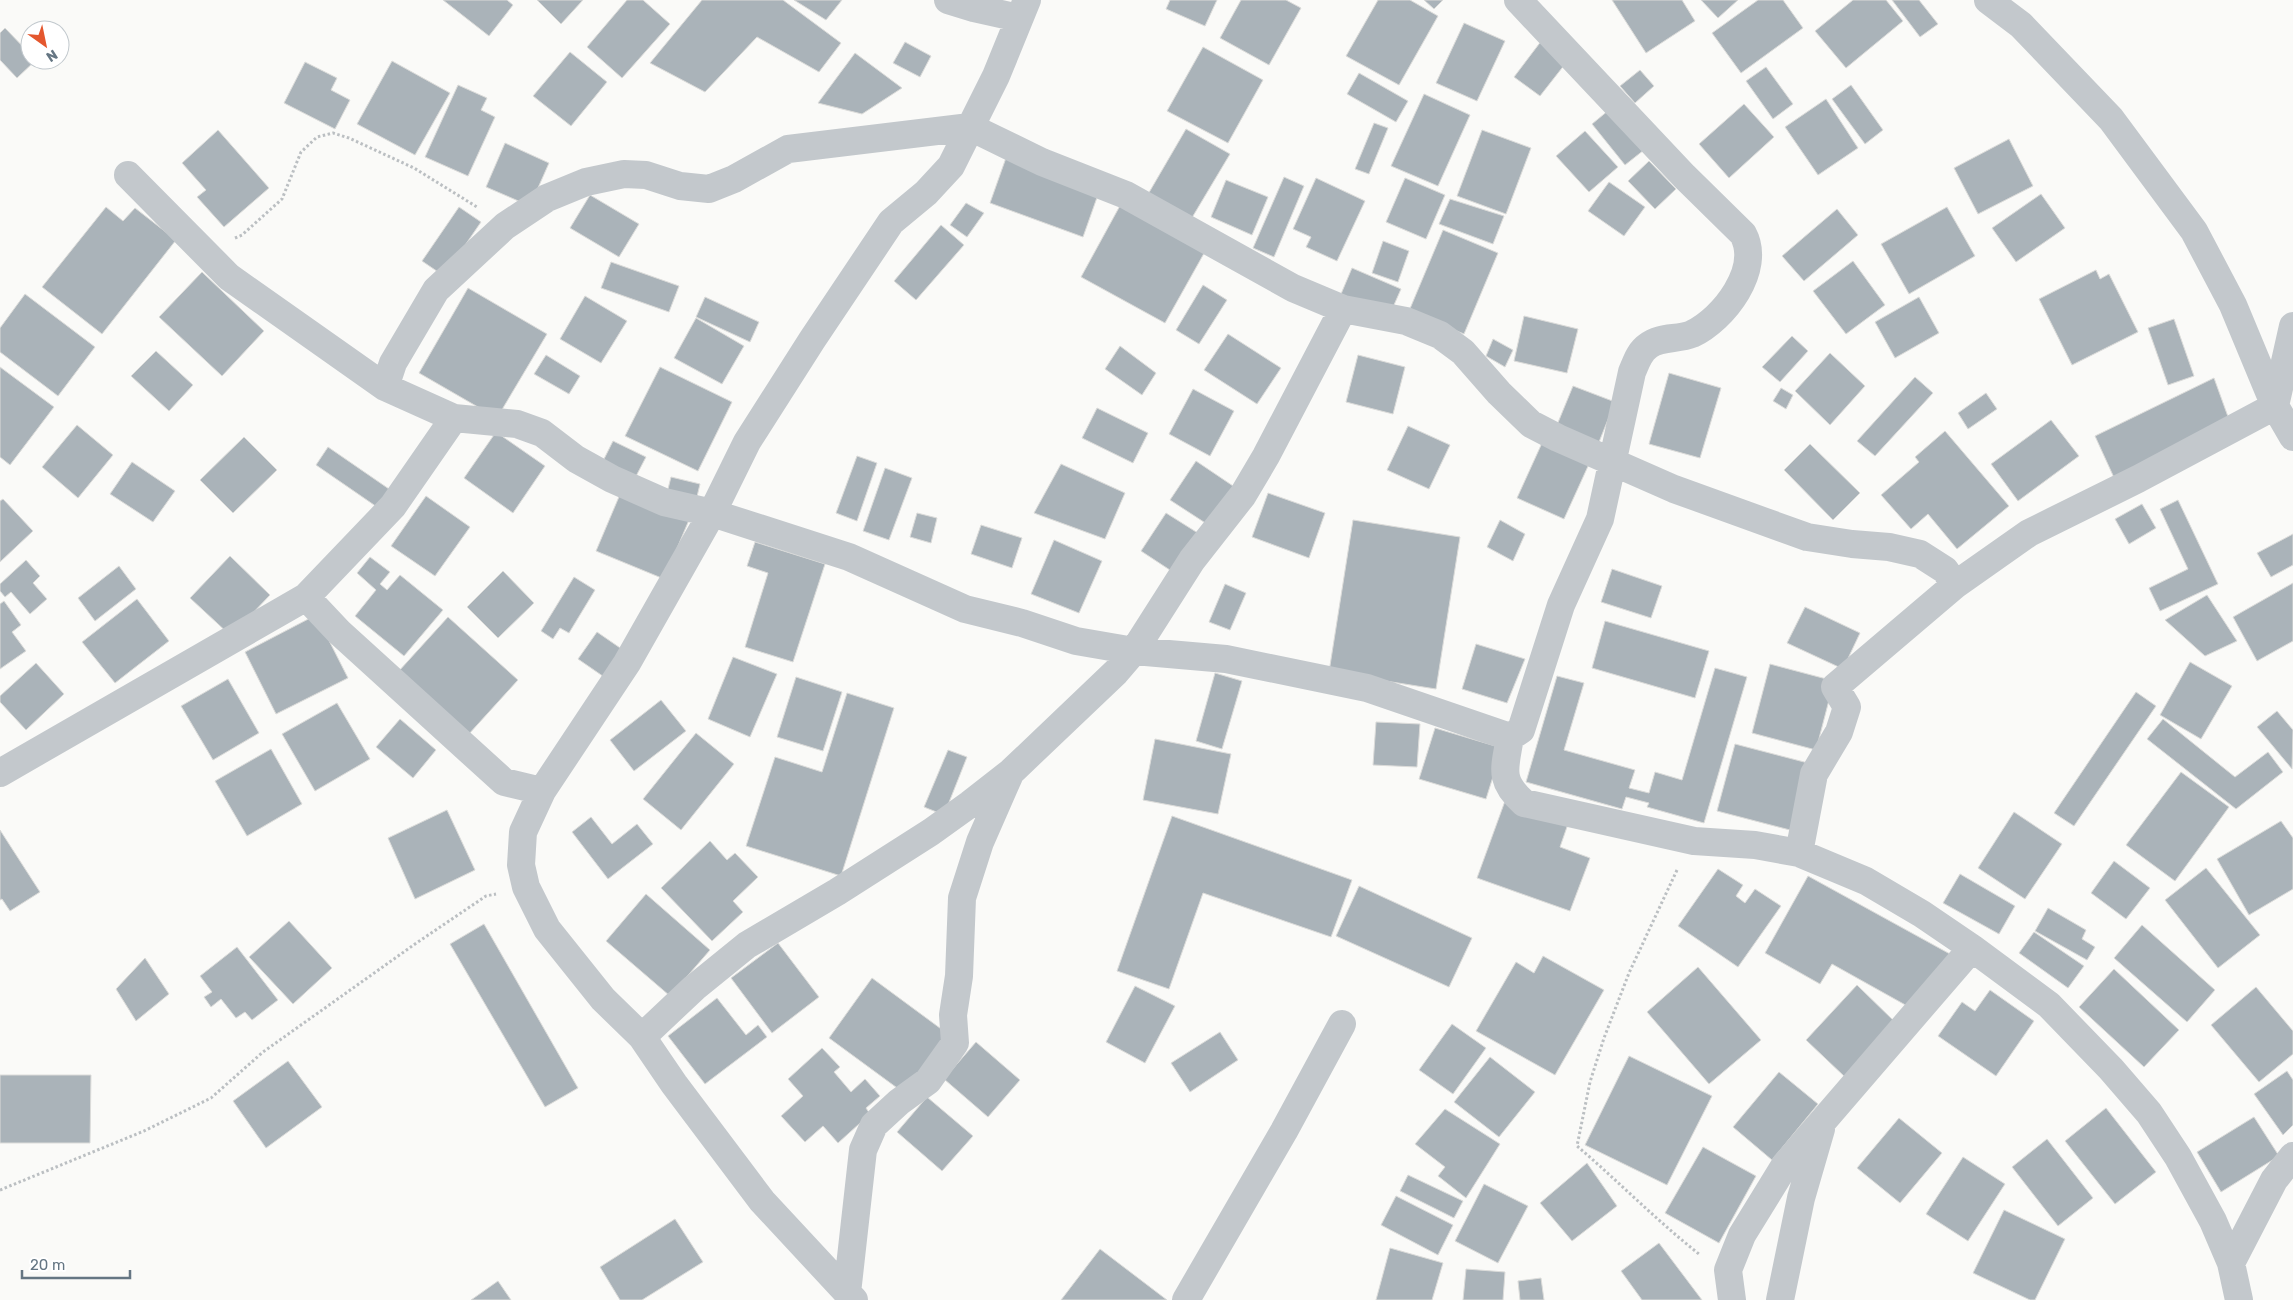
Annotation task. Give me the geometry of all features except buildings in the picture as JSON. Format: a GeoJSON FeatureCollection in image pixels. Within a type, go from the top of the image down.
{"type":"FeatureCollection","features":[{"type":"Feature","properties":{"kind":"street"},"geometry":{"type":"LineString","coordinates":[[850,1296],[762,1200],[674,1084],[642,1037],[603,999],[547,930],[526,887],[521,865],[522,832],[542,791],[627,663],[712,513],[747,442],[857,270],[891,222],[926,194],[951,166],[996,76],[1023,9],[974,8],[948,0]]}},
{"type":"Feature","properties":{"kind":"street"},"geometry":{"type":"LineString","coordinates":[[1518,0],[1684,176],[1743,234],[1749,245],[1746,272],[1727,306],[1711,323],[1690,334],[1656,341],[1647,346],[1638,358],[1632,372],[1600,519],[1561,605],[1521,730],[1510,737],[1505,772],[1509,788],[1524,803],[1694,841],[1755,845],[1799,853],[1866,881],[1922,914],[1972,948],[2049,1005],[2111,1069],[2149,1113],[2187,1173],[2213,1221],[2231,1263],[2239,1300]]}},
{"type":"Feature","properties":{"kind":"street"},"geometry":{"type":"LineString","coordinates":[[1988,0],[2021,25],[2111,119],[2194,231],[2233,305],[2275,406],[2293,435]]}},
{"type":"Feature","properties":{"kind":"street"},"geometry":{"type":"LineString","coordinates":[[385,387],[394,363],[436,290],[505,226],[548,198],[586,182],[624,174],[646,175],[680,186],[709,189],[734,179],[788,149],[970,127],[1042,162],[1126,195],[1293,288],[1343,309],[1406,322],[1440,335],[1463,352],[1499,393],[1531,424],[1674,489],[1807,537],[1852,544],[1889,547],[1920,554],[1945,570],[1955,585]]}},
{"type":"Feature","properties":{"kind":"street"},"geometry":{"type":"LineString","coordinates":[[128,175],[229,277],[385,387],[454,418],[517,424],[534,430],[542,433],[576,459],[612,479],[664,502],[712,513],[849,557],[964,609],[1022,623],[1076,641],[1134,651],[1226,659],[1367,688],[1510,737]]}},
{"type":"Feature","properties":{"kind":"street"},"geometry":{"type":"LineString","coordinates":[[642,1037],[694,988],[747,945],[931,832],[1011,772],[1116,672],[1134,651],[1192,560],[1243,495],[1266,456],[1343,309]]}},
{"type":"Feature","properties":{"kind":"street"},"geometry":{"type":"LineString","coordinates":[[1799,853],[1814,774],[1839,732],[1847,707],[1835,687],[1955,585],[2029,533],[2138,479],[2275,406],[2293,326]]}},
{"type":"Feature","properties":{"kind":"street"},"geometry":{"type":"LineString","coordinates":[[0,773],[306,597],[393,506],[454,418]]}},
{"type":"Feature","properties":{"kind":"street"},"geometry":{"type":"LineString","coordinates":[[306,597],[338,632],[504,782],[542,791]]}},
{"type":"Feature","properties":{"kind":"street"},"geometry":{"type":"LineString","coordinates":[[850,1296],[863,1150],[874,1125],[898,1102],[928,1081],[955,1043],[953,1015],[959,976],[962,898],[980,842],[1011,772]]}},
{"type":"Feature","properties":{"kind":"street"},"geometry":{"type":"LineString","coordinates":[[1732,1300],[1728,1270],[1742,1235],[1785,1165],[1972,948]]}},
{"type":"Feature","properties":{"kind":"street"},"geometry":{"type":"LineString","coordinates":[[1186,1300],[1284,1131],[1342,1024]]}},
{"type":"Feature","properties":{"kind":"street"},"geometry":{"type":"LineString","coordinates":[[1780,1300],[1801,1198],[1824,1118]]}},
{"type":"Feature","properties":{"kind":"street"},"geometry":{"type":"LineString","coordinates":[[2231,1263],[2274,1180],[2293,1156]]}},
{"type":"Feature","properties":{"kind":"path"},"geometry":{"type":"LineString","coordinates":[[205,251],[242,235],[282,199],[301,152],[317,137],[333,133],[349,138],[414,168],[464,198],[505,226]]}},
{"type":"Feature","properties":{"kind":"path"},"geometry":{"type":"LineString","coordinates":[[1694,841],[1671,881],[1625,982],[1590,1082],[1577,1146],[1667,1229],[1705,1259],[1728,1270]]}},
{"type":"Feature","properties":{"kind":"path"},"geometry":{"type":"LineString","coordinates":[[0,1190],[144,1131],[211,1098],[264,1052],[486,896],[526,887]]}}]}
